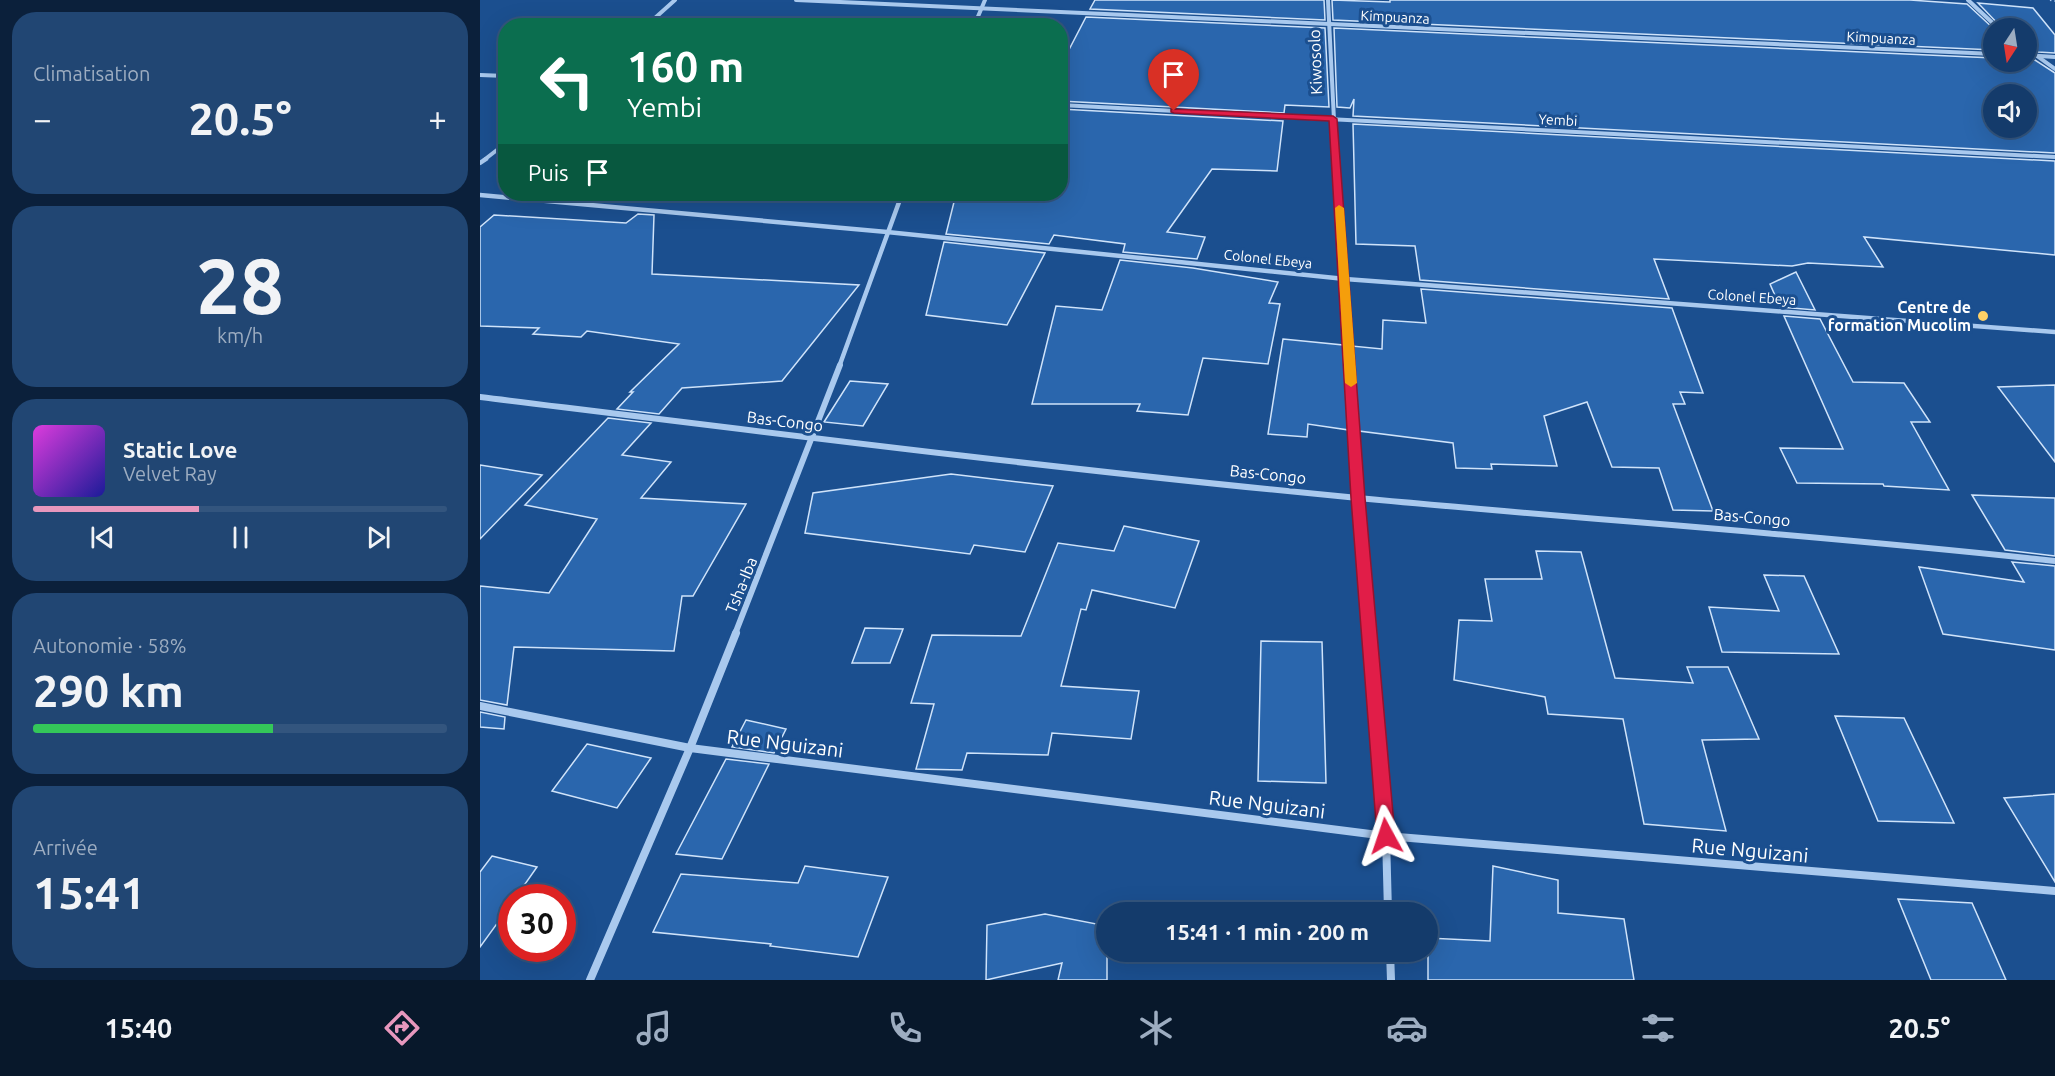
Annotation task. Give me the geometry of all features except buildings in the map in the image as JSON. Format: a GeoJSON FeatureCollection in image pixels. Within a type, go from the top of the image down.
{"type":"FeatureCollection","features":[{"type":"Feature","properties":{"kind":"street"},"geometry":{"type":"LineString","coordinates":[[655,18],[675,0]]}},
{"type":"Feature","properties":{"kind":"street","name":"Kimpuanza"},"geometry":{"type":"LineString","coordinates":[[796,0],[1983,54]]}},
{"type":"Feature","properties":{"kind":"street"},"geometry":{"type":"LineString","coordinates":[[978,18],[985,0]]}},
{"type":"Feature","properties":{"kind":"street","name":"Kiwosolo"},"geometry":{"type":"LineString","coordinates":[[1328,0],[1333,119],[1358,498],[1386,836],[1388,902]]}},
{"type":"Feature","properties":{"kind":"street"},"geometry":{"type":"LineString","coordinates":[[1968,0],[1987,18]]}},
{"type":"Feature","properties":{"kind":"street"},"geometry":{"type":"LineString","coordinates":[[2037,56],[2055,57]]}},
{"type":"Feature","properties":{"kind":"street"},"geometry":{"type":"LineString","coordinates":[[2037,56],[2055,69]]}},
{"type":"Feature","properties":{"kind":"street"},"geometry":{"type":"LineString","coordinates":[[480,75],[498,76]]}},
{"type":"Feature","properties":{"kind":"street","name":"Yembi"},"geometry":{"type":"LineString","coordinates":[[1068,105],[2055,157]]}},
{"type":"Feature","properties":{"kind":"street"},"geometry":{"type":"LineString","coordinates":[[480,163],[498,149]]}},
{"type":"Feature","properties":{"kind":"street","name":"Colonel Ebeya"},"geometry":{"type":"LineString","coordinates":[[480,195],[498,197]]}},
{"type":"Feature","properties":{"kind":"street","name":"Colonel Ebeya"},"geometry":{"type":"LineString","coordinates":[[546,201],[887,232],[1345,279],[2055,332]]}},
{"type":"Feature","properties":{"kind":"street","name":"Tsha-Iba"},"geometry":{"type":"LineString","coordinates":[[590,980],[690,748],[813,438],[899,201]]}},
{"type":"Feature","properties":{"kind":"street","name":"Bas-Congo"},"geometry":{"type":"LineString","coordinates":[[480,397],[813,438],[1358,498],[1911,544],[2055,561]]}},
{"type":"Feature","properties":{"kind":"street","name":"Rue Nguizani"},"geometry":{"type":"LineString","coordinates":[[480,706],[690,748],[1386,836],[2055,891]]}},
{"type":"Feature","properties":{"kind":"street"},"geometry":{"type":"LineString","coordinates":[[1390,962],[1391,980]]}},
{"type":"Feature","properties":{"kind":"path"},"geometry":{"type":"LineString","coordinates":[[2050,0],[2055,1]]}},
{"type":"Feature","properties":{"kind":"slow traffic"},"geometry":{"type":"LineString","coordinates":[[1339,208],[1351,383]]}},
{"type":"Feature","properties":{"kind":"place","name":"Centre de formation Mucolim"},"geometry":{"type":"Point","coordinates":[1983,316]}},
{"type":"Feature","properties":{"kind":"route"},"geometry":{"type":"LineString","coordinates":[[1174,111],[1333,119],[1358,498],[1386,836]]}}]}
